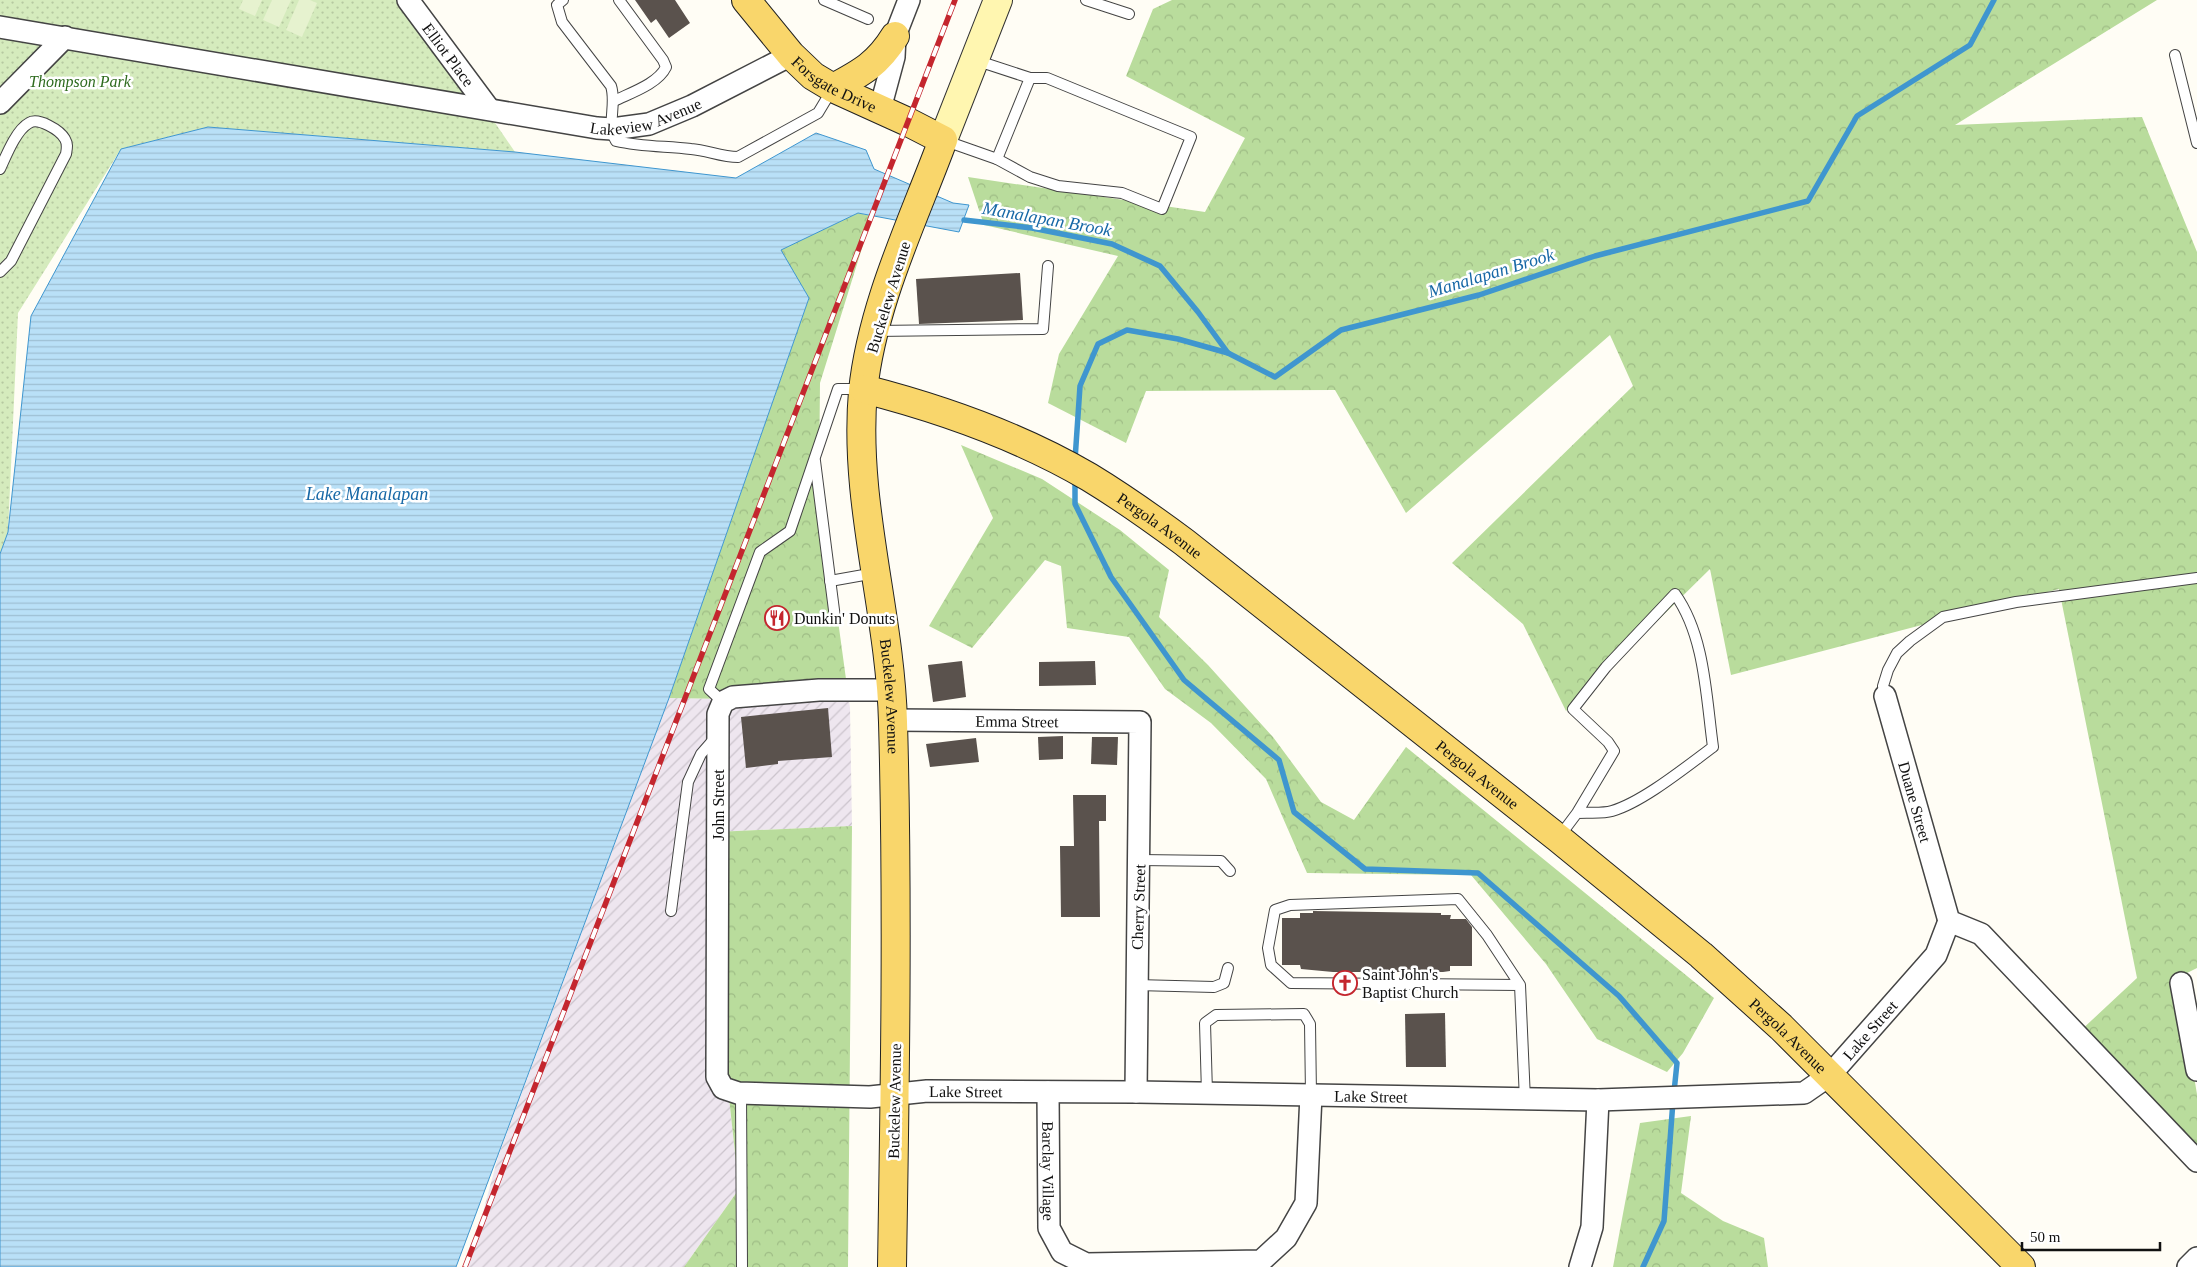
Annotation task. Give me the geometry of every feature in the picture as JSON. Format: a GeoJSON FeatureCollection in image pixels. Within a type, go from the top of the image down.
{"type":"FeatureCollection","features":[{"type":"Feature","properties":{"kind":"main road","name":"Forsgate Drive"},"geometry":{"type":"LineString","coordinates":[[749,1],[791,55],[813,76],[833,88],[943,140]]}},
{"type":"Feature","properties":{"kind":"main road"},"geometry":{"type":"LineString","coordinates":[[833,88],[870,67],[885,53],[895,36]]}},
{"type":"Feature","properties":{"kind":"main road","name":"Buckelew Avenue"},"geometry":{"type":"LineString","coordinates":[[892,1267],[894,1096],[893,720],[865,489],[861,440],[864,389],[874,331],[891,275],[943,140]]}},
{"type":"Feature","properties":{"kind":"main road","name":"Pergola Avenue"},"geometry":{"type":"LineString","coordinates":[[864,389],[930,407],[993,430],[1044,453],[1089,477],[1184,542],[1558,838],[1701,955],[1781,1027],[2021,1267]]}},
{"type":"Feature","properties":{"kind":"street","name":"Elliot Place"},"geometry":{"type":"LineString","coordinates":[[408,0],[489,109]]}},
{"type":"Feature","properties":{"kind":"street"},"geometry":{"type":"LineString","coordinates":[[880,109],[894,57],[895,36],[909,0]]}},
{"type":"Feature","properties":{"kind":"street"},"geometry":{"type":"LineString","coordinates":[[943,140],[998,0]]}},
{"type":"Feature","properties":{"kind":"street","name":"Lakeview Avenue"},"geometry":{"type":"LineString","coordinates":[[0,27],[17,32],[65,37],[596,128],[612,129],[649,124],[692,106],[791,55]]}},
{"type":"Feature","properties":{"kind":"street"},"geometry":{"type":"LineString","coordinates":[[0,102],[65,37]]}},
{"type":"Feature","properties":{"kind":"street"},"geometry":{"type":"LineString","coordinates":[[723,702],[733,697],[819,690],[890,690]]}},
{"type":"Feature","properties":{"kind":"street","name":"Duane Street"},"geometry":{"type":"LineString","coordinates":[[1885,696],[1949,921]]}},
{"type":"Feature","properties":{"kind":"street","name":"John Street"},"geometry":{"type":"LineString","coordinates":[[717,1077],[718,714],[723,702]]}},
{"type":"Feature","properties":{"kind":"street","name":"Emma Street"},"geometry":{"type":"LineString","coordinates":[[893,720],[1140,722]]}},
{"type":"Feature","properties":{"kind":"street","name":"Cherry Street"},"geometry":{"type":"LineString","coordinates":[[1136,1092],[1140,722]]}},
{"type":"Feature","properties":{"kind":"street"},"geometry":{"type":"LineString","coordinates":[[1949,921],[1982,934],[2197,1161]]}},
{"type":"Feature","properties":{"kind":"street","name":"Lake Street"},"geometry":{"type":"LineString","coordinates":[[717,1077],[722,1088],[741,1093],[894,1096],[927,1091],[1136,1092],[1598,1100],[1804,1093],[1830,1076],[1936,955],[1949,921]]}},
{"type":"Feature","properties":{"kind":"street"},"geometry":{"type":"LineString","coordinates":[[2181,983],[2197,1070]]}},
{"type":"Feature","properties":{"kind":"street","name":"Barclay Village"},"geometry":{"type":"LineString","coordinates":[[1048,1092],[1048,1228],[1062,1252],[1086,1264],[1261,1261],[1286,1238],[1306,1202],[1312,1095]]}},
{"type":"Feature","properties":{"kind":"street"},"geometry":{"type":"LineString","coordinates":[[1580,1267],[1592,1227],[1598,1100]]}},
{"type":"Feature","properties":{"kind":"street"},"geometry":{"type":"LineString","coordinates":[[2188,1267],[2197,1258]]}},
{"type":"Feature","properties":{"kind":"lane"},"geometry":{"type":"LineString","coordinates":[[563,0],[557,5],[558,16],[611,86],[614,101],[612,129],[616,141],[647,146],[691,148],[728,157],[738,157],[818,113],[833,88]]}},
{"type":"Feature","properties":{"kind":"lane"},"geometry":{"type":"LineString","coordinates":[[614,101],[649,82],[663,72],[666,67],[663,60],[619,0]]}},
{"type":"Feature","properties":{"kind":"lane"},"geometry":{"type":"LineString","coordinates":[[824,0],[868,19]]}},
{"type":"Feature","properties":{"kind":"lane"},"geometry":{"type":"LineString","coordinates":[[1086,0],[1129,14]]}},
{"type":"Feature","properties":{"kind":"lane"},"geometry":{"type":"LineString","coordinates":[[2176,55],[2197,143]]}},
{"type":"Feature","properties":{"kind":"lane"},"geometry":{"type":"LineString","coordinates":[[943,140],[997,159],[1030,177],[1058,186],[1122,193],[1162,209],[1191,137],[1047,78],[1030,78],[974,60]]}},
{"type":"Feature","properties":{"kind":"lane"},"geometry":{"type":"LineString","coordinates":[[997,159],[1030,78]]}},
{"type":"Feature","properties":{"kind":"lane"},"geometry":{"type":"LineString","coordinates":[[0,169],[13,143],[28,123],[35,121],[58,131],[66,139],[68,146],[66,154],[11,261],[0,272]]}},
{"type":"Feature","properties":{"kind":"lane"},"geometry":{"type":"LineString","coordinates":[[874,331],[1043,329],[1048,266]]}},
{"type":"Feature","properties":{"kind":"lane"},"geometry":{"type":"LineString","coordinates":[[723,702],[709,689],[760,552],[790,531],[838,388],[864,389]]}},
{"type":"Feature","properties":{"kind":"lane"},"geometry":{"type":"LineString","coordinates":[[815,458],[835,618]]}},
{"type":"Feature","properties":{"kind":"lane"},"geometry":{"type":"LineString","coordinates":[[830,582],[876,572]]}},
{"type":"Feature","properties":{"kind":"lane","name":"Duane Street"},"geometry":{"type":"LineString","coordinates":[[1885,696],[1883,686],[1885,678],[1897,654],[1910,641],[1943,617],[2016,602],[2197,578]]}},
{"type":"Feature","properties":{"kind":"lane"},"geometry":{"type":"LineString","coordinates":[[1558,838],[1577,813],[1614,751],[1608,742],[1573,709],[1606,667],[1675,594],[1686,610],[1698,648],[1714,747],[1627,806],[1610,812],[1577,813]]}},
{"type":"Feature","properties":{"kind":"lane"},"geometry":{"type":"LineString","coordinates":[[672,911],[688,782],[701,754],[718,736]]}},
{"type":"Feature","properties":{"kind":"lane"},"geometry":{"type":"LineString","coordinates":[[1139,860],[1221,861],[1230,871]]}},
{"type":"Feature","properties":{"kind":"lane"},"geometry":{"type":"LineString","coordinates":[[1520,985],[1291,983],[1271,965],[1268,948],[1275,910],[1290,905],[1458,899],[1487,936],[1520,985],[1526,1100]]}},
{"type":"Feature","properties":{"kind":"lane"},"geometry":{"type":"LineString","coordinates":[[1136,985],[1214,986],[1224,983],[1228,968]]}},
{"type":"Feature","properties":{"kind":"lane"},"geometry":{"type":"LineString","coordinates":[[1207,1093],[1205,1023],[1216,1015],[1304,1014],[1310,1024],[1312,1095]]}},
{"type":"Feature","properties":{"kind":"lane"},"geometry":{"type":"LineString","coordinates":[[741,1093],[742,1267]]}},
{"type":"Feature","properties":{"kind":"shaded area"},"geometry":{"type":"Polygon","coordinates":[[[669,698],[849,701],[850,708],[852,826],[715,832],[716,979],[739,1189],[684,1267],[468,1267],[498,1157],[669,698]]]}},
{"type":"Feature","properties":{"kind":"green space","name":"Thompson Park"},"geometry":{"type":"Polygon","coordinates":[[[0,0],[411,0],[515,152],[208,127],[121,149],[18,313],[8,532],[0,554],[0,0]]]}},
{"type":"Feature","properties":{"kind":"green space"},"geometry":{"type":"Polygon","coordinates":[[[243,0],[262,0],[255,16],[239,9],[243,0]]]}},
{"type":"Feature","properties":{"kind":"green space"},"geometry":{"type":"Polygon","coordinates":[[[272,0],[291,0],[279,27],[263,20],[272,0]]]}},
{"type":"Feature","properties":{"kind":"green space"},"geometry":{"type":"Polygon","coordinates":[[[299,0],[310,0],[317,3],[302,37],[286,30],[299,0]]]}},
{"type":"Feature","properties":{"kind":"green space"},"geometry":{"type":"Polygon","coordinates":[[[1172,0],[2157,0],[1955,125],[2142,117],[2197,252],[2197,968],[2177,978],[2197,1094],[2197,1165],[2077,1034],[2137,978],[2059,589],[1731,675],[1710,569],[1566,711],[1523,624],[1452,563],[1633,386],[1610,335],[1406,513],[1335,390],[1146,391],[1126,443],[1048,403],[1059,354],[1118,256],[984,225],[968,177],[1205,212],[1245,138],[1126,76],[1153,9],[1172,0]]]}},
{"type":"Feature","properties":{"kind":"green space"},"geometry":{"type":"Polygon","coordinates":[[[858,213],[872,216],[820,383],[819,481],[849,701],[669,698],[809,298],[780,250],[858,213]]]}},
{"type":"Feature","properties":{"kind":"green space"},"geometry":{"type":"Polygon","coordinates":[[[961,445],[1042,479],[1120,530],[1169,570],[1159,617],[1208,665],[1273,737],[1321,802],[1354,820],[1406,747],[1714,998],[1683,1053],[1667,1072],[1597,1039],[1546,964],[1471,875],[1307,873],[1266,779],[1211,723],[1165,689],[1129,637],[1067,628],[1061,566],[1045,560],[972,648],[929,626],[993,518],[961,445]]]}},
{"type":"Feature","properties":{"kind":"green space"},"geometry":{"type":"Polygon","coordinates":[[[852,826],[848,1267],[684,1267],[739,1189],[716,979],[715,832],[852,826]]]}},
{"type":"Feature","properties":{"kind":"green space"},"geometry":{"type":"Polygon","coordinates":[[[1691,1116],[1681,1193],[1723,1221],[1764,1238],[1768,1267],[1613,1267],[1640,1123],[1691,1116]]]}},
{"type":"Feature","properties":{"kind":"water","name":"Lake Manalapan"},"geometry":{"type":"Polygon","coordinates":[[[208,127],[515,152],[736,178],[816,133],[866,150],[874,169],[953,203],[969,205],[959,232],[858,213],[781,250],[809,298],[669,698],[456,1267],[0,1267],[0,554],[8,532],[31,316],[121,149],[208,127]]]}},
{"type":"Feature","properties":{"kind":"building"},"geometry":{"type":"Polygon","coordinates":[[[635,0],[675,0],[690,23],[669,38],[656,19],[651,23],[635,0]]]}},
{"type":"Feature","properties":{"kind":"building"},"geometry":{"type":"Polygon","coordinates":[[[1020,273],[1023,320],[919,324],[916,279],[1020,273]]]}},
{"type":"Feature","properties":{"kind":"building"},"geometry":{"type":"Polygon","coordinates":[[[962,661],[966,697],[933,702],[928,665],[962,661]]]}},
{"type":"Feature","properties":{"kind":"building"},"geometry":{"type":"Polygon","coordinates":[[[1095,661],[1096,685],[1039,686],[1039,662],[1095,661]]]}},
{"type":"Feature","properties":{"kind":"building"},"geometry":{"type":"Polygon","coordinates":[[[828,708],[832,757],[778,761],[778,764],[746,768],[741,717],[828,708]]]}},
{"type":"Feature","properties":{"kind":"building"},"geometry":{"type":"Polygon","coordinates":[[[1063,736],[1063,759],[1039,760],[1038,737],[1063,736]]]}},
{"type":"Feature","properties":{"kind":"building"},"geometry":{"type":"Polygon","coordinates":[[[1092,737],[1118,737],[1117,765],[1091,764],[1092,737]]]}},
{"type":"Feature","properties":{"kind":"building"},"geometry":{"type":"Polygon","coordinates":[[[976,738],[979,762],[930,767],[926,744],[976,738]]]}},
{"type":"Feature","properties":{"kind":"building"},"geometry":{"type":"Polygon","coordinates":[[[1073,795],[1106,795],[1106,821],[1099,821],[1100,917],[1061,917],[1060,846],[1074,846],[1073,795]]]}},
{"type":"Feature","properties":{"kind":"building"},"geometry":{"type":"Polygon","coordinates":[[[1313,911],[1441,913],[1441,915],[1451,915],[1450,919],[1466,919],[1472,927],[1472,966],[1450,966],[1450,971],[1443,972],[1333,972],[1301,969],[1300,965],[1282,965],[1282,918],[1300,918],[1300,913],[1313,913],[1313,911]]]}},
{"type":"Feature","properties":{"kind":"building"},"geometry":{"type":"Polygon","coordinates":[[[1445,1013],[1446,1067],[1406,1067],[1405,1014],[1445,1013]]]}},
{"type":"Feature","properties":{"kind":"waterway","name":"Manalapan Brook"},"geometry":{"type":"LineString","coordinates":[[964,220],[1032,228],[1112,244],[1160,266],[1198,312],[1228,353],[1275,377],[1341,330],[1479,295],[1595,256],[1808,201],[1857,116],[1970,45],[1994,0]]}},
{"type":"Feature","properties":{"kind":"waterway"},"geometry":{"type":"LineString","coordinates":[[1075,460],[1080,386],[1098,344],[1127,330],[1178,339],[1228,353]]}},
{"type":"Feature","properties":{"kind":"waterway"},"geometry":{"type":"LineString","coordinates":[[1075,479],[1075,504],[1111,577],[1184,680],[1279,760],[1294,812],[1365,869],[1478,873],[1619,996],[1677,1063],[1674,1092]]}},
{"type":"Feature","properties":{"kind":"waterway"},"geometry":{"type":"LineString","coordinates":[[1643,1267],[1664,1221],[1673,1101]]}},
{"type":"Feature","properties":{"kind":"railway"},"geometry":{"type":"LineString","coordinates":[[465,1267],[955,0]]}},
{"type":"Feature","properties":{"kind":"place","name":"Dunkin' Donuts"},"geometry":{"type":"Point","coordinates":[777,618]}},
{"type":"Feature","properties":{"kind":"place","name":"Saint John's Baptist Church"},"geometry":{"type":"Point","coordinates":[1345,983]}}]}
